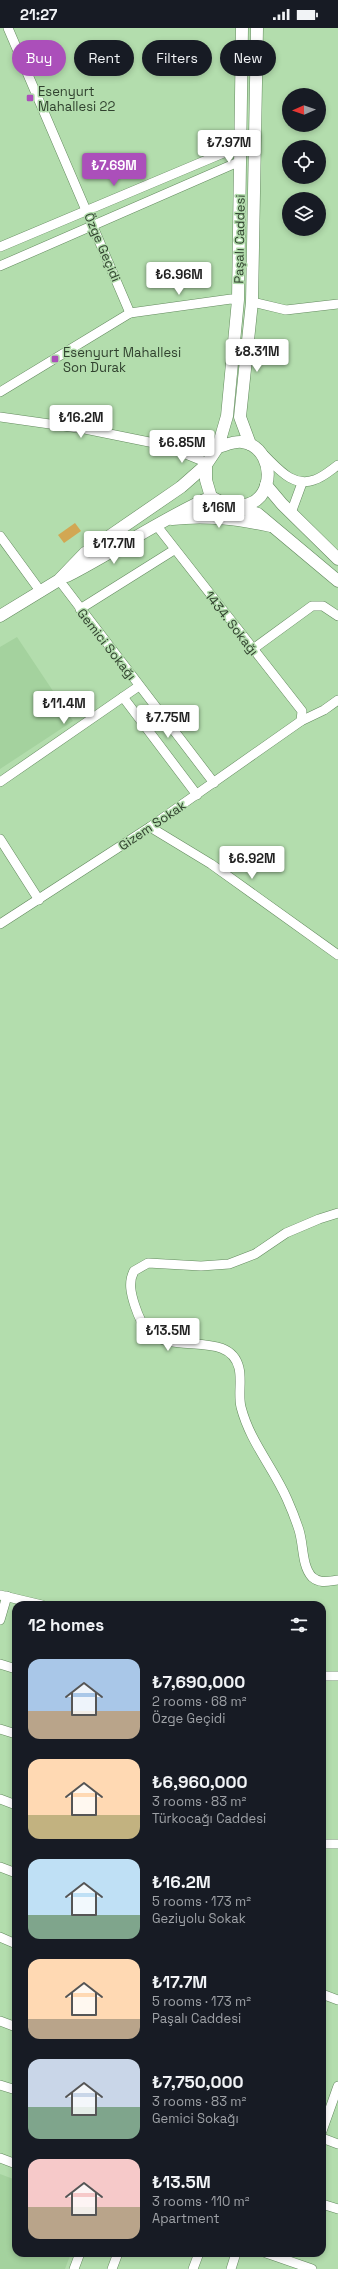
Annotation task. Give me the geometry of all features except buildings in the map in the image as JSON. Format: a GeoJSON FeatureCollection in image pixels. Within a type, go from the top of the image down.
{"type":"FeatureCollection","features":[{"type":"Feature","properties":{"kind":"street","name":"Özge Geçidi"},"geometry":{"type":"LineString","coordinates":[[8,28],[130,313]]}},
{"type":"Feature","properties":{"kind":"street","name":"Paşalı Caddesi"},"geometry":{"type":"LineString","coordinates":[[218,447],[227,416],[234,300],[241,164],[242,28]]}},
{"type":"Feature","properties":{"kind":"street","name":"Paşalı Caddesi"},"geometry":{"type":"LineString","coordinates":[[250,444],[240,417],[252,302],[257,28]]}},
{"type":"Feature","properties":{"kind":"street"},"geometry":{"type":"LineString","coordinates":[[0,247],[240,146]]}},
{"type":"Feature","properties":{"kind":"street"},"geometry":{"type":"LineString","coordinates":[[0,266],[93,224],[236,163],[241,164]]}},
{"type":"Feature","properties":{"kind":"street"},"geometry":{"type":"LineString","coordinates":[[0,392],[130,313],[234,300]]}},
{"type":"Feature","properties":{"kind":"street"},"geometry":{"type":"LineString","coordinates":[[252,302],[286,310],[338,304]]}},
{"type":"Feature","properties":{"kind":"street"},"geometry":{"type":"LineString","coordinates":[[0,417],[85,429],[164,445],[218,447],[233,442],[242,442],[250,444],[289,478],[302,483],[315,480],[338,465]]}},
{"type":"Feature","properties":{"kind":"street"},"geometry":{"type":"LineString","coordinates":[[164,445],[207,464]]}},
{"type":"Feature","properties":{"kind":"street"},"geometry":{"type":"LineString","coordinates":[[59,580],[85,553],[181,487],[207,464],[218,447]]}},
{"type":"Feature","properties":{"kind":"street"},"geometry":{"type":"LineString","coordinates":[[239,507],[256,502],[266,489],[268,469],[263,454]]}},
{"type":"Feature","properties":{"kind":"street"},"geometry":{"type":"LineString","coordinates":[[207,464],[206,480],[211,497],[224,504],[239,507],[258,514],[338,581]]}},
{"type":"Feature","properties":{"kind":"street"},"geometry":{"type":"LineString","coordinates":[[291,513],[302,483]]}},
{"type":"Feature","properties":{"kind":"street"},"geometry":{"type":"LineString","coordinates":[[266,485],[291,513],[338,560]]}},
{"type":"Feature","properties":{"kind":"street"},"geometry":{"type":"LineString","coordinates":[[0,616],[59,580],[123,546],[190,506],[211,497]]}},
{"type":"Feature","properties":{"kind":"street"},"geometry":{"type":"LineString","coordinates":[[162,523],[193,517],[233,518],[272,526]]}},
{"type":"Feature","properties":{"kind":"street","name":"1434. Sokağı"},"geometry":{"type":"LineString","coordinates":[[162,523],[174,550],[302,711],[301,721]]}},
{"type":"Feature","properties":{"kind":"street"},"geometry":{"type":"LineString","coordinates":[[0,536],[41,592]]}},
{"type":"Feature","properties":{"kind":"street"},"geometry":{"type":"LineString","coordinates":[[80,609],[174,550]]}},
{"type":"Feature","properties":{"kind":"street","name":"Gemici Sokağı"},"geometry":{"type":"LineString","coordinates":[[59,580],[214,783]]}},
{"type":"Feature","properties":{"kind":"street"},"geometry":{"type":"LineString","coordinates":[[252,649],[312,606],[322,606],[338,616]]}},
{"type":"Feature","properties":{"kind":"street"},"geometry":{"type":"LineString","coordinates":[[0,782],[139,686]]}},
{"type":"Feature","properties":{"kind":"street"},"geometry":{"type":"LineString","coordinates":[[123,697],[197,794]]}},
{"type":"Feature","properties":{"kind":"street","name":"Gizem Sokak"},"geometry":{"type":"LineString","coordinates":[[0,924],[150,827],[301,721],[324,710],[338,700]]}},
{"type":"Feature","properties":{"kind":"street"},"geometry":{"type":"LineString","coordinates":[[150,827],[211,864],[338,955]]}},
{"type":"Feature","properties":{"kind":"street"},"geometry":{"type":"LineString","coordinates":[[0,839],[39,900]]}},
{"type":"Feature","properties":{"kind":"street"},"geometry":{"type":"LineString","coordinates":[[338,1213],[319,1218],[286,1233],[255,1254],[229,1264],[201,1266],[148,1263],[134,1271],[130,1284],[139,1318],[148,1331],[156,1337],[167,1341],[211,1345],[226,1349],[232,1354],[240,1370],[240,1405],[248,1431],[287,1498],[300,1533],[310,1573],[318,1581],[323,1582],[338,1580]]}},
{"type":"Feature","properties":{"kind":"street"},"geometry":{"type":"LineString","coordinates":[[0,1620],[4,1596],[25,1601]]}},
{"type":"Feature","properties":{"kind":"street"},"geometry":{"type":"LineString","coordinates":[[0,1664],[12,1668]]}},
{"type":"Feature","properties":{"kind":"street"},"geometry":{"type":"LineString","coordinates":[[326,1676],[338,1676]]}},
{"type":"Feature","properties":{"kind":"street"},"geometry":{"type":"LineString","coordinates":[[0,1729],[12,1733]]}},
{"type":"Feature","properties":{"kind":"street"},"geometry":{"type":"LineString","coordinates":[[0,1799],[12,1804]]}},
{"type":"Feature","properties":{"kind":"street"},"geometry":{"type":"LineString","coordinates":[[326,1844],[338,1844]]}},
{"type":"Feature","properties":{"kind":"street"},"geometry":{"type":"LineString","coordinates":[[0,1867],[12,1872]]}},
{"type":"Feature","properties":{"kind":"street"},"geometry":{"type":"LineString","coordinates":[[0,1937],[12,1942]]}},
{"type":"Feature","properties":{"kind":"street"},"geometry":{"type":"LineString","coordinates":[[326,1996],[338,2000]]}},
{"type":"Feature","properties":{"kind":"street"},"geometry":{"type":"LineString","coordinates":[[0,2021],[12,2026]]}},
{"type":"Feature","properties":{"kind":"street"},"geometry":{"type":"LineString","coordinates":[[0,2085],[12,2089]]}},
{"type":"Feature","properties":{"kind":"street"},"geometry":{"type":"LineString","coordinates":[[326,2120],[338,2086]]}},
{"type":"Feature","properties":{"kind":"street"},"geometry":{"type":"LineString","coordinates":[[326,2140],[338,2144]]}},
{"type":"Feature","properties":{"kind":"street"},"geometry":{"type":"LineString","coordinates":[[0,2158],[12,2162]]}},
{"type":"Feature","properties":{"kind":"street"},"geometry":{"type":"LineString","coordinates":[[326,2205],[338,2209]]}},
{"type":"Feature","properties":{"kind":"street"},"geometry":{"type":"LineString","coordinates":[[74,2269],[78,2257]]}},
{"type":"Feature","properties":{"kind":"street"},"geometry":{"type":"LineString","coordinates":[[112,2269],[116,2257]]}},
{"type":"Feature","properties":{"kind":"street"},"geometry":{"type":"LineString","coordinates":[[193,2269],[198,2257]]}},
{"type":"Feature","properties":{"kind":"street"},"geometry":{"type":"LineString","coordinates":[[230,2269],[234,2257]]}},
{"type":"Feature","properties":{"kind":"street"},"geometry":{"type":"LineString","coordinates":[[278,2257],[312,2269]]}},
{"type":"Feature","properties":{"kind":"shaded area"},"geometry":{"type":"Polygon","coordinates":[[[75,523],[81,531],[64,543],[58,535],[75,523]]]}},
{"type":"Feature","properties":{"kind":"shaded area"},"geometry":{"type":"Polygon","coordinates":[[[17,637],[73,721],[0,769],[0,647],[17,637]]]}},
{"type":"Feature","properties":{"kind":"shaded area"},"geometry":{"type":"Polygon","coordinates":[[[0,2174],[12,2178],[12,2257],[70,2257],[65,2269],[0,2269],[0,2174]]]}},
{"type":"Feature","properties":{"kind":"place","name":"Esenyurt Mahallesi 22"},"geometry":{"type":"Point","coordinates":[30,98]}},
{"type":"Feature","properties":{"kind":"place","name":"Esenyurt Mahallesi Son Durak"},"geometry":{"type":"Point","coordinates":[55,359]}}]}
